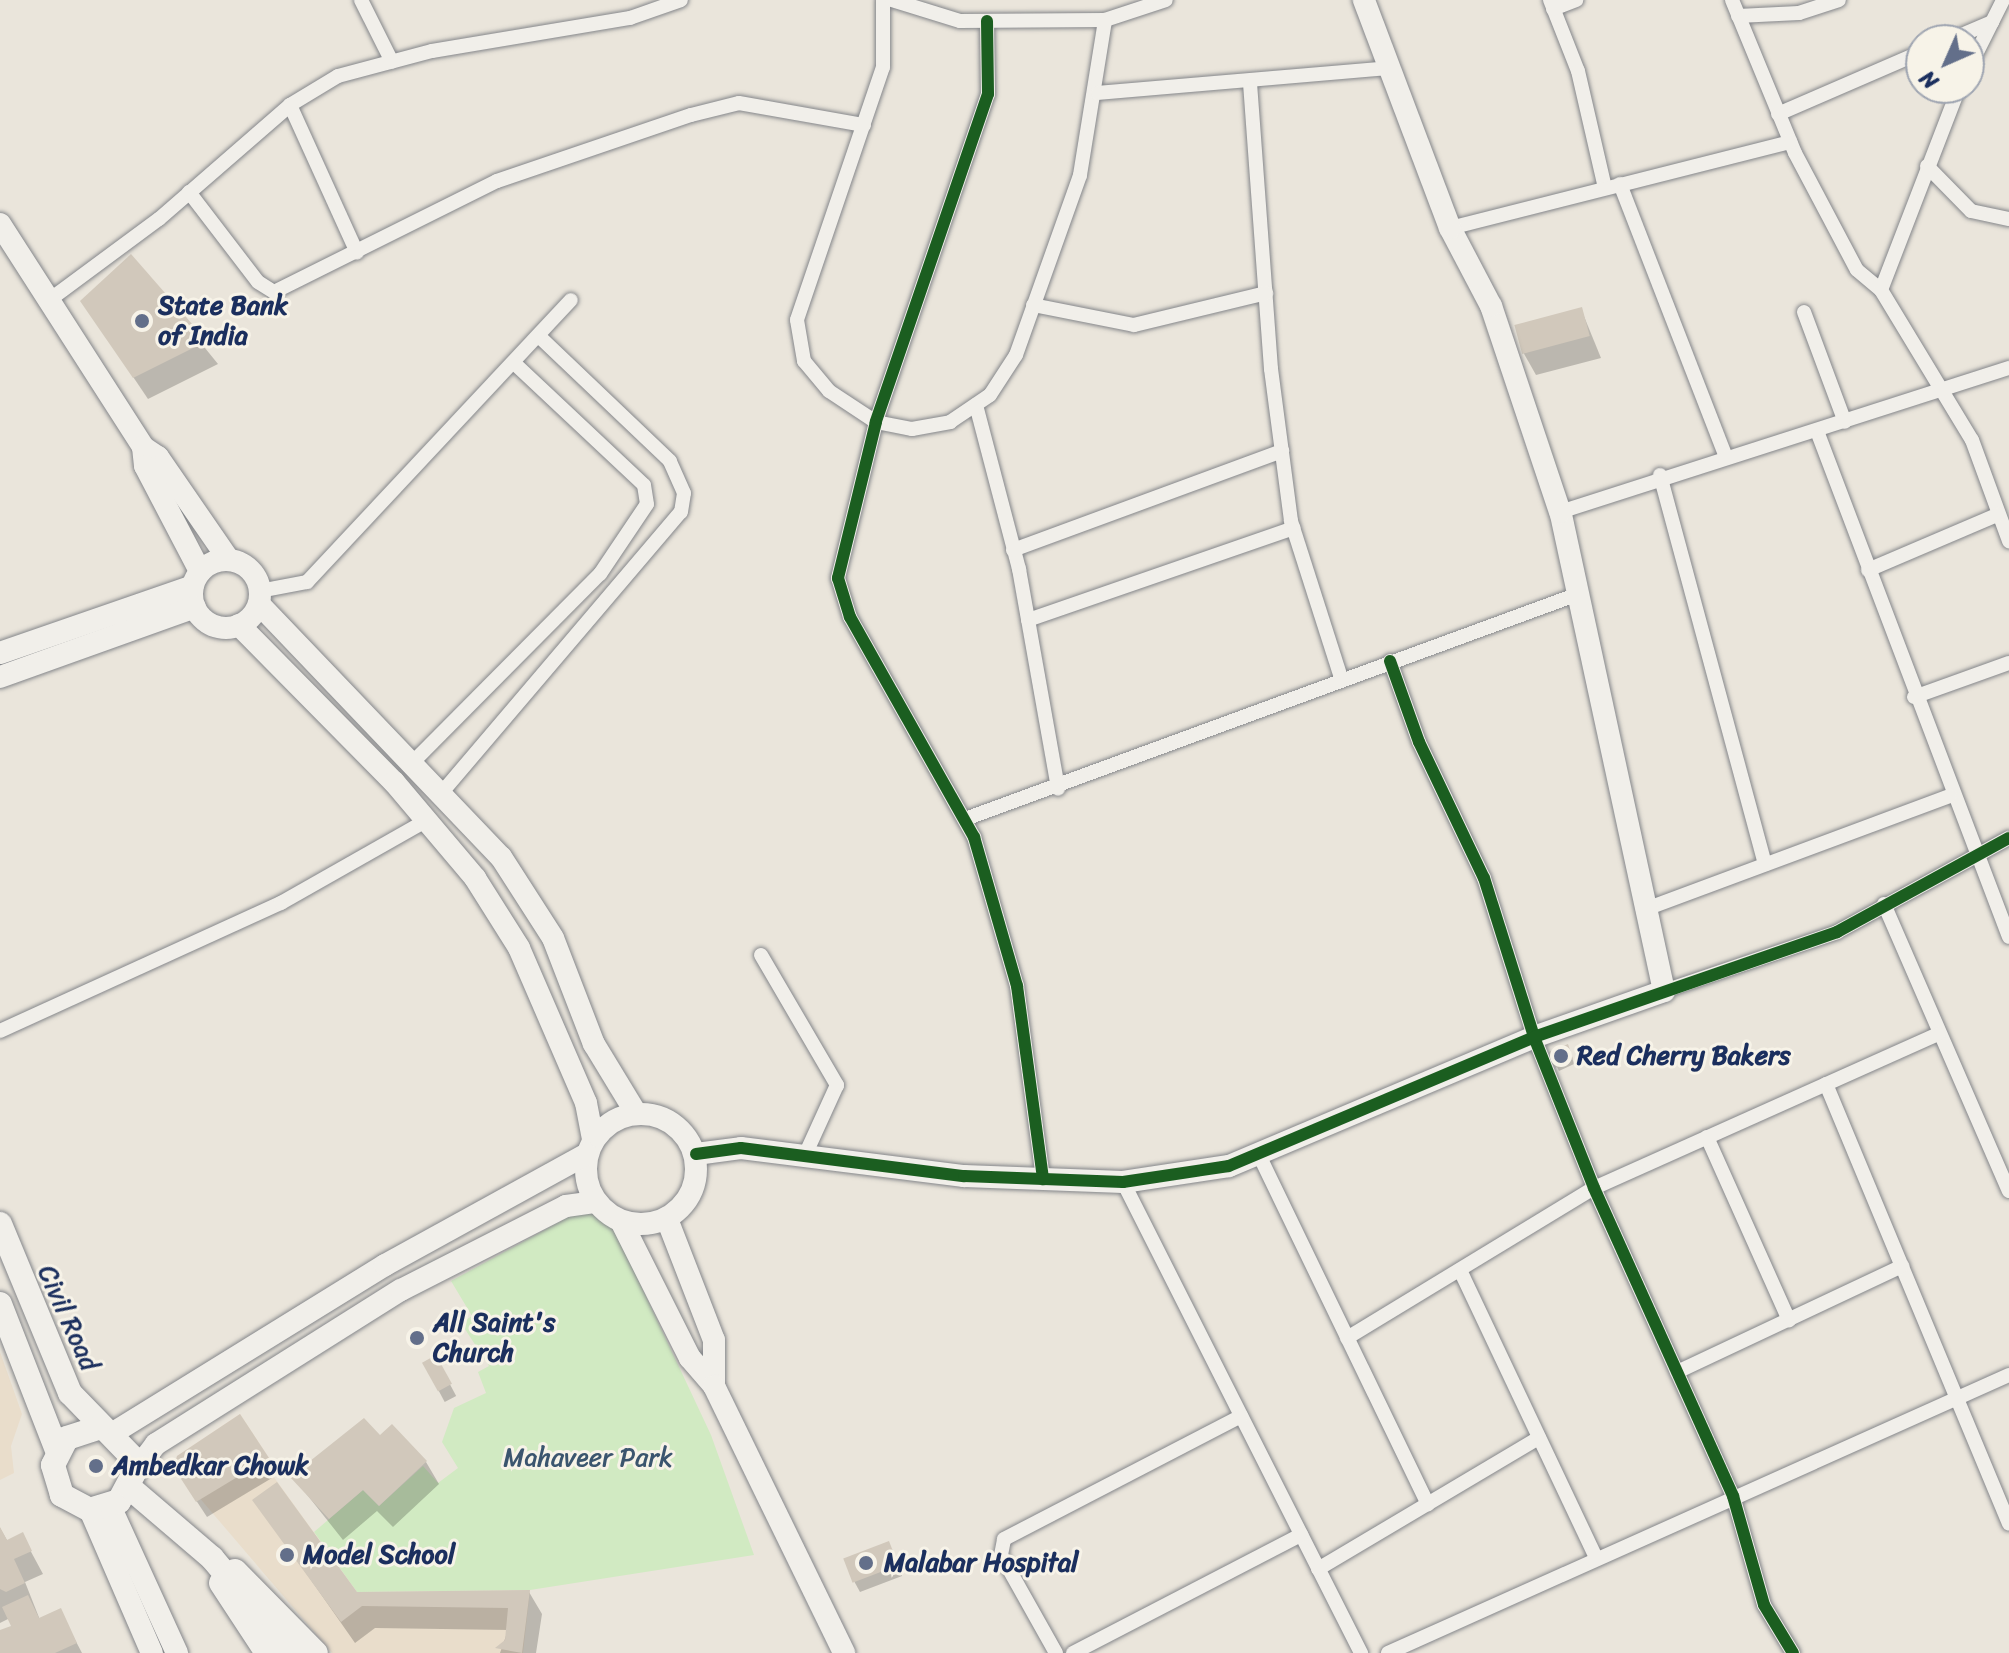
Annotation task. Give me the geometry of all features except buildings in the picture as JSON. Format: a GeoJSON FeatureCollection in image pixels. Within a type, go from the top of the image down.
{"type":"FeatureCollection","features":[{"type":"Feature","properties":{"kind":"main road","name":"Civil Road"},"geometry":{"type":"LineString","coordinates":[[0,1224],[70,1393],[105,1431]]}},
{"type":"Feature","properties":{"kind":"main road"},"geometry":{"type":"LineString","coordinates":[[0,1304],[57,1450],[58,1488],[100,1508],[132,1481]]}},
{"type":"Feature","properties":{"kind":"main road"},"geometry":{"type":"LineString","coordinates":[[57,1450],[67,1438],[105,1431],[125,1443],[132,1481],[212,1558],[263,1592],[316,1653]]}},
{"type":"Feature","properties":{"kind":"main road"},"geometry":{"type":"LineString","coordinates":[[212,1558],[239,1620],[279,1648]]}},
{"type":"Feature","properties":{"kind":"street"},"geometry":{"type":"LineString","coordinates":[[361,0],[392,62]]}},
{"type":"Feature","properties":{"kind":"street"},"geometry":{"type":"LineString","coordinates":[[48,301],[189,192],[290,105],[338,76],[681,0]]}},
{"type":"Feature","properties":{"kind":"street"},"geometry":{"type":"LineString","coordinates":[[883,0],[883,67],[797,320],[804,361],[829,391],[876,422],[912,429],[950,422],[976,405],[1016,355],[1080,175],[1098,93],[1105,20]]}},
{"type":"Feature","properties":{"kind":"street"},"geometry":{"type":"LineString","coordinates":[[892,0],[960,21],[1105,20],[1166,0]]}},
{"type":"Feature","properties":{"kind":"street"},"geometry":{"type":"LineString","coordinates":[[1364,0],[1450,228],[1491,306],[1560,512],[1581,593],[1643,910],[1664,991]]}},
{"type":"Feature","properties":{"kind":"street"},"geometry":{"type":"LineString","coordinates":[[1576,0],[1552,4],[1578,71],[1605,188]]}},
{"type":"Feature","properties":{"kind":"street"},"geometry":{"type":"LineString","coordinates":[[1732,0],[1790,142],[1857,270],[1881,290],[1943,388],[2009,541]]}},
{"type":"Feature","properties":{"kind":"street"},"geometry":{"type":"LineString","coordinates":[[1738,16],[1799,13],[1839,0]]}},
{"type":"Feature","properties":{"kind":"street"},"geometry":{"type":"LineString","coordinates":[[1985,36],[2003,0]]}},
{"type":"Feature","properties":{"kind":"street"},"geometry":{"type":"LineString","coordinates":[[987,21],[988,94],[876,422],[838,578],[850,617],[965,819],[1017,986],[1043,1179]]}},
{"type":"Feature","properties":{"kind":"street"},"geometry":{"type":"LineString","coordinates":[[1985,25],[1992,22]]}},
{"type":"Feature","properties":{"kind":"street"},"geometry":{"type":"LineString","coordinates":[[1778,114],[1905,59]]}},
{"type":"Feature","properties":{"kind":"street"},"geometry":{"type":"LineString","coordinates":[[1098,93],[1250,83],[1390,68]]}},
{"type":"Feature","properties":{"kind":"street"},"geometry":{"type":"LineString","coordinates":[[1250,83],[1282,451],[1294,528],[1341,678]]}},
{"type":"Feature","properties":{"kind":"street"},"geometry":{"type":"LineString","coordinates":[[1881,290],[1952,104]]}},
{"type":"Feature","properties":{"kind":"street"},"geometry":{"type":"LineString","coordinates":[[290,105],[357,253]]}},
{"type":"Feature","properties":{"kind":"street"},"geometry":{"type":"LineString","coordinates":[[189,192],[258,282],[274,292],[497,181],[727,106],[864,125]]}},
{"type":"Feature","properties":{"kind":"street"},"geometry":{"type":"LineString","coordinates":[[1450,228],[1790,142]]}},
{"type":"Feature","properties":{"kind":"street"},"geometry":{"type":"LineString","coordinates":[[1927,166],[1971,211],[2009,219]]}},
{"type":"Feature","properties":{"kind":"street"},"geometry":{"type":"LineString","coordinates":[[1620,184],[1725,455]]}},
{"type":"Feature","properties":{"kind":"street"},"geometry":{"type":"LineString","coordinates":[[0,224],[143,447],[158,457],[229,560],[253,573],[259,598],[444,790],[501,857],[553,938],[594,1044],[636,1113]]}},
{"type":"Feature","properties":{"kind":"street"},"geometry":{"type":"LineString","coordinates":[[1033,305],[1134,325],[1266,293]]}},
{"type":"Feature","properties":{"kind":"street"},"geometry":{"type":"LineString","coordinates":[[143,447],[145,466],[196,588],[218,627],[239,625],[259,598],[307,582],[515,364],[571,300]]}},
{"type":"Feature","properties":{"kind":"street"},"geometry":{"type":"LineString","coordinates":[[1804,312],[1845,422]]}},
{"type":"Feature","properties":{"kind":"street"},"geometry":{"type":"LineString","coordinates":[[444,790],[681,512],[684,493],[670,461],[540,337]]}},
{"type":"Feature","properties":{"kind":"street"},"geometry":{"type":"LineString","coordinates":[[415,760],[600,574],[647,504],[644,485],[515,364]]}},
{"type":"Feature","properties":{"kind":"street"},"geometry":{"type":"LineString","coordinates":[[1560,512],[1660,475],[1817,431],[2009,368]]}},
{"type":"Feature","properties":{"kind":"street"},"geometry":{"type":"LineString","coordinates":[[976,405],[1028,620],[1058,789]]}},
{"type":"Feature","properties":{"kind":"street"},"geometry":{"type":"LineString","coordinates":[[1817,431],[1950,796],[2009,937]]}},
{"type":"Feature","properties":{"kind":"street"},"geometry":{"type":"LineString","coordinates":[[1013,550],[1282,451]]}},
{"type":"Feature","properties":{"kind":"street"},"geometry":{"type":"LineString","coordinates":[[1660,475],[1765,864]]}},
{"type":"Feature","properties":{"kind":"street"},"geometry":{"type":"LineString","coordinates":[[1868,570],[1999,514]]}},
{"type":"Feature","properties":{"kind":"street"},"geometry":{"type":"LineString","coordinates":[[1028,620],[1294,528]]}},
{"type":"Feature","properties":{"kind":"street"},"geometry":{"type":"LineString","coordinates":[[0,677],[196,588],[229,560]]}},
{"type":"Feature","properties":{"kind":"street"},"geometry":{"type":"LineString","coordinates":[[0,653],[196,588]]}},
{"type":"Feature","properties":{"kind":"street"},"geometry":{"type":"LineString","coordinates":[[965,819],[1058,789],[1341,678],[1581,593]]}},
{"type":"Feature","properties":{"kind":"street"},"geometry":{"type":"LineString","coordinates":[[239,625],[427,820],[475,878],[519,948],[586,1103],[596,1202]]}},
{"type":"Feature","properties":{"kind":"street"},"geometry":{"type":"LineString","coordinates":[[1390,661],[1419,742],[1484,878],[1534,1037],[1594,1188],[1733,1496],[1764,1605],[1793,1653]]}},
{"type":"Feature","properties":{"kind":"street"},"geometry":{"type":"LineString","coordinates":[[1914,697],[2009,663]]}},
{"type":"Feature","properties":{"kind":"street"},"geometry":{"type":"LineString","coordinates":[[1643,910],[1950,796]]}},
{"type":"Feature","properties":{"kind":"street"},"geometry":{"type":"LineString","coordinates":[[0,1031],[281,903],[427,820]]}},
{"type":"Feature","properties":{"kind":"street"},"geometry":{"type":"LineString","coordinates":[[696,1154],[806,1153],[1043,1179],[1123,1182],[1259,1155],[1534,1037],[1837,932],[2009,838]]}},
{"type":"Feature","properties":{"kind":"street"},"geometry":{"type":"LineString","coordinates":[[1884,904],[1938,1034],[2009,1191]]}},
{"type":"Feature","properties":{"kind":"street"},"geometry":{"type":"LineString","coordinates":[[761,955],[837,1085],[806,1153]]}},
{"type":"Feature","properties":{"kind":"street"},"geometry":{"type":"LineString","coordinates":[[1347,1338],[1594,1188],[1938,1034]]}},
{"type":"Feature","properties":{"kind":"street"},"geometry":{"type":"LineString","coordinates":[[1826,1084],[2009,1523]]}},
{"type":"Feature","properties":{"kind":"street"},"geometry":{"type":"LineString","coordinates":[[105,1431],[590,1147],[636,1113],[662,1116],[683,1131],[696,1154],[697,1179],[687,1203],[667,1219],[621,1221]]}},
{"type":"Feature","properties":{"kind":"street"},"geometry":{"type":"LineString","coordinates":[[1707,1137],[1789,1320]]}},
{"type":"Feature","properties":{"kind":"street"},"geometry":{"type":"LineString","coordinates":[[1259,1155],[1428,1504]]}},
{"type":"Feature","properties":{"kind":"street"},"geometry":{"type":"LineString","coordinates":[[1123,1182],[1361,1653]]}},
{"type":"Feature","properties":{"kind":"street"},"geometry":{"type":"LineString","coordinates":[[132,1481],[156,1444],[401,1290],[566,1206],[596,1202],[621,1221],[690,1358],[714,1386],[844,1653]]}},
{"type":"Feature","properties":{"kind":"street"},"geometry":{"type":"LineString","coordinates":[[667,1219],[714,1340],[714,1386]]}},
{"type":"Feature","properties":{"kind":"street"},"geometry":{"type":"LineString","coordinates":[[1677,1372],[1902,1266]]}},
{"type":"Feature","properties":{"kind":"street"},"geometry":{"type":"LineString","coordinates":[[1460,1270],[1596,1558]]}},
{"type":"Feature","properties":{"kind":"street"},"geometry":{"type":"LineString","coordinates":[[1388,1653],[1418,1646],[1596,1558],[2009,1375]]}},
{"type":"Feature","properties":{"kind":"street"},"geometry":{"type":"LineString","coordinates":[[1056,1653],[1001,1555],[1004,1539],[1241,1416]]}},
{"type":"Feature","properties":{"kind":"street"},"geometry":{"type":"LineString","coordinates":[[1318,1569],[1539,1438]]}},
{"type":"Feature","properties":{"kind":"street"},"geometry":{"type":"LineString","coordinates":[[100,1508],[150,1623],[177,1653]]}},
{"type":"Feature","properties":{"kind":"street"},"geometry":{"type":"LineString","coordinates":[[1073,1653],[1301,1535]]}},
{"type":"Feature","properties":{"kind":"street"},"geometry":{"type":"LineString","coordinates":[[150,1623],[152,1653]]}},
{"type":"Feature","properties":{"kind":"shaded area"},"geometry":{"type":"Polygon","coordinates":[[[0,1352],[22,1414],[11,1446],[14,1473],[0,1480],[0,1352]]]}},
{"type":"Feature","properties":{"kind":"shaded area","name":"Model School"},"geometry":{"type":"Polygon","coordinates":[[[240,1414],[269,1458],[263,1462],[357,1592],[530,1590],[523,1653],[332,1653],[174,1468],[177,1456],[240,1414]]]}},
{"type":"Feature","properties":{"kind":"green space","name":"Mahaveer Park"},"geometry":{"type":"Polygon","coordinates":[[[583,1209],[612,1224],[711,1435],[754,1555],[530,1590],[357,1592],[314,1532],[363,1490],[379,1506],[423,1466],[438,1483],[458,1468],[442,1442],[454,1408],[486,1393],[478,1372],[489,1366],[461,1323],[472,1316],[451,1281],[583,1209]]]}},
{"type":"Feature","properties":{"kind":"cycle path"},"geometry":{"type":"LineString","coordinates":[[987,21],[988,94],[876,422],[838,578],[850,617],[974,837],[1017,986],[1043,1179]]}},
{"type":"Feature","properties":{"kind":"cycle path"},"geometry":{"type":"LineString","coordinates":[[1390,661],[1419,742],[1484,878],[1534,1037],[1594,1188],[1733,1496],[1764,1605],[1793,1653]]}},
{"type":"Feature","properties":{"kind":"cycle path"},"geometry":{"type":"LineString","coordinates":[[696,1154],[741,1148],[964,1176],[1123,1182],[1229,1166],[1534,1037],[1837,932],[2009,838]]}},
{"type":"Feature","properties":{"kind":"place","name":"State Bank of India"},"geometry":{"type":"Point","coordinates":[142,321]}},
{"type":"Feature","properties":{"kind":"place","name":"Red Cherry Bakers"},"geometry":{"type":"Point","coordinates":[1561,1056]}},
{"type":"Feature","properties":{"kind":"place","name":"All Saint's Church"},"geometry":{"type":"Point","coordinates":[417,1338]}},
{"type":"Feature","properties":{"kind":"place","name":"Ambedkar Chowk"},"geometry":{"type":"Point","coordinates":[96,1466]}},
{"type":"Feature","properties":{"kind":"place","name":"Model School"},"geometry":{"type":"Point","coordinates":[287,1555]}},
{"type":"Feature","properties":{"kind":"place","name":"Malabar Hospital"},"geometry":{"type":"Point","coordinates":[866,1563]}}]}
